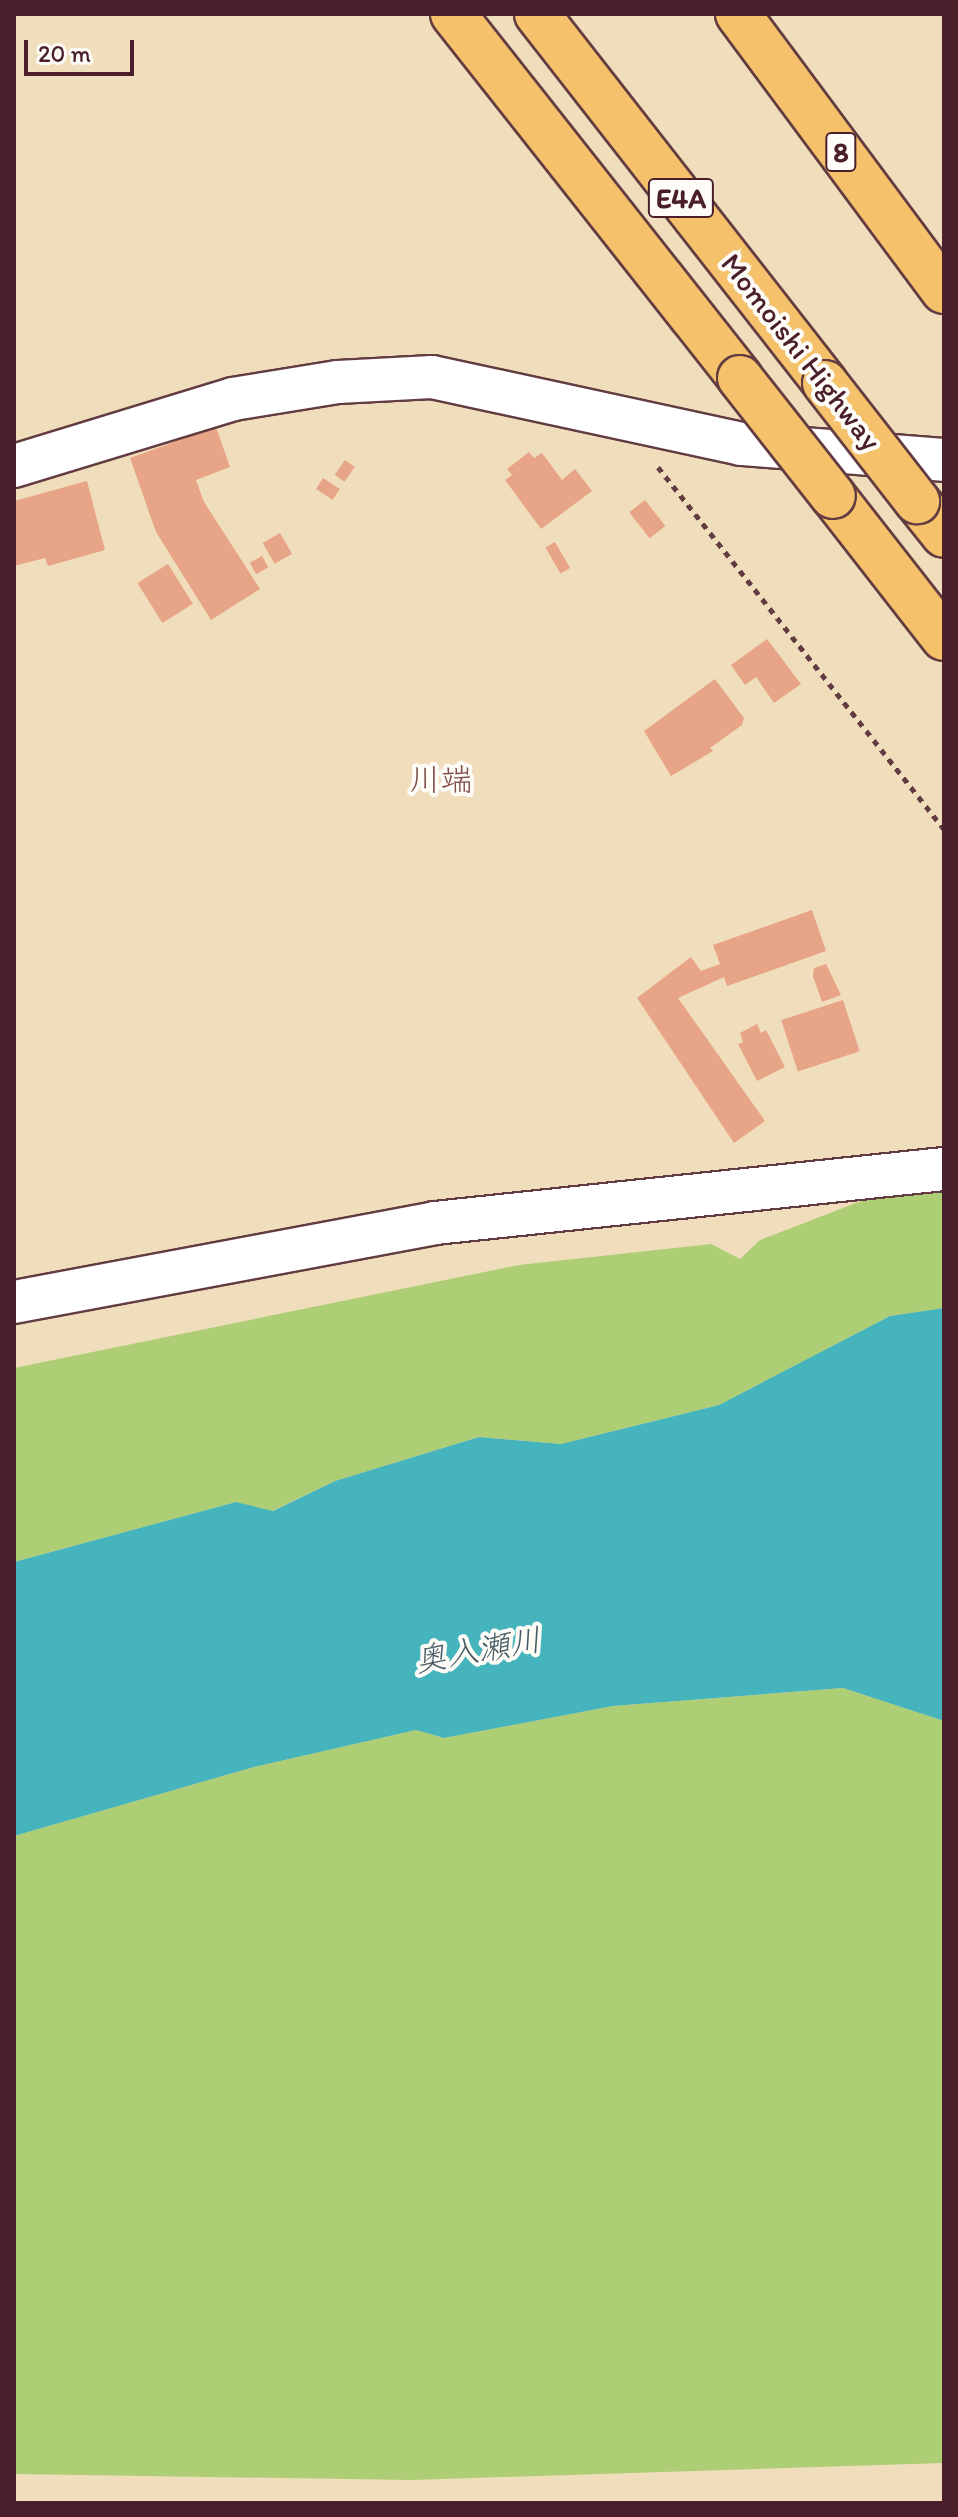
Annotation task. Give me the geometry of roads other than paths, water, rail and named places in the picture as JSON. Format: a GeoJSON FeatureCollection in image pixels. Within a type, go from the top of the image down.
{"type":"FeatureCollection","features":[{"type":"Feature","properties":{"kind":"main road","name":"E4A"},"geometry":{"type":"LineString","coordinates":[[453,14],[944,638]]}},
{"type":"Feature","properties":{"kind":"main road","name":"Momoishi Highway"},"geometry":{"type":"LineString","coordinates":[[537,14],[944,535]]}},
{"type":"Feature","properties":{"kind":"main road","name":"8"},"geometry":{"type":"LineString","coordinates":[[738,14],[944,291]]}},
{"type":"Feature","properties":{"kind":"street"},"geometry":{"type":"LineString","coordinates":[[14,466],[233,399],[338,382],[432,377],[742,444],[944,460]]}},
{"type":"Feature","properties":{"kind":"street"},"geometry":{"type":"LineString","coordinates":[[14,1302],[435,1223],[944,1169]]}},
{"type":"Feature","properties":{"kind":"water","name":"奥入瀬川"},"geometry":{"type":"Polygon","coordinates":[[[944,1308],[944,1721],[843,1688],[613,1706],[444,1738],[416,1730],[254,1767],[14,1836],[14,1562],[236,1502],[273,1511],[335,1481],[479,1437],[561,1444],[719,1405],[890,1316],[944,1308]]]}},
{"type":"Feature","properties":{"kind":"district","name":"川端"},"geometry":{"type":"Point","coordinates":[441,779]}}]}
